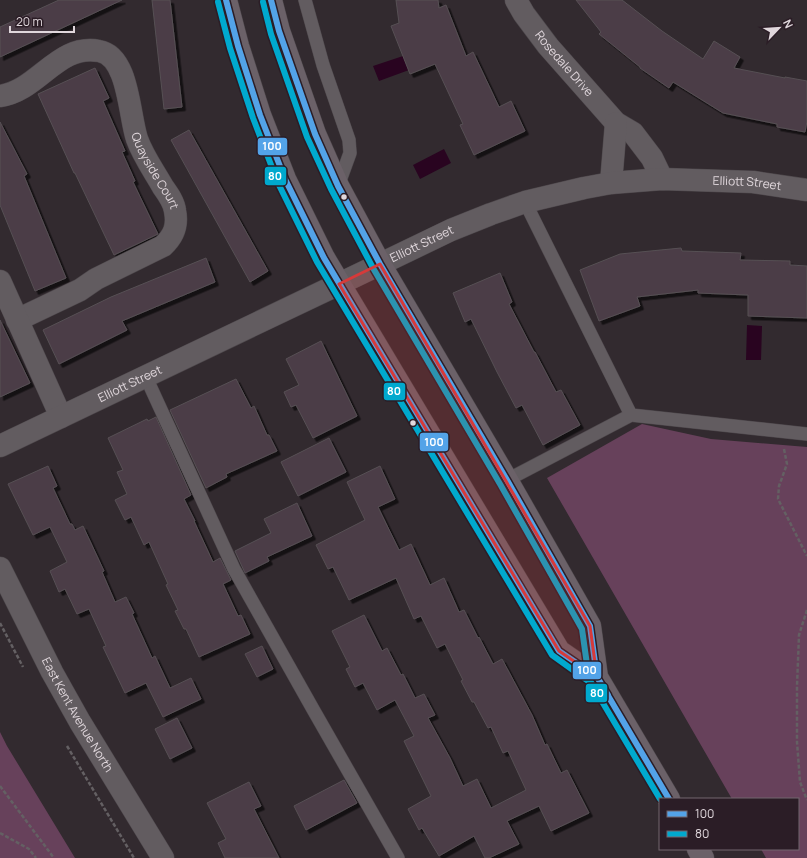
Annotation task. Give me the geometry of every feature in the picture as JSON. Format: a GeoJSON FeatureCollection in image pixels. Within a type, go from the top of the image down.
{"type":"FeatureCollection","features":[{"type":"Feature","properties":{"kind":"main road"},"geometry":{"type":"LineString","coordinates":[[226,0],[238,46],[260,115],[285,179],[324,258],[560,651],[597,677]]}},
{"type":"Feature","properties":{"kind":"main road"},"geometry":{"type":"LineString","coordinates":[[271,0],[279,32],[315,134],[338,186],[380,264],[507,480],[590,626],[597,677],[668,798]]}},
{"type":"Feature","properties":{"kind":"street","name":"Rosedale Drive"},"geometry":{"type":"LineString","coordinates":[[516,0],[524,14],[548,46],[616,123],[633,133],[652,158],[662,179]]}},
{"type":"Feature","properties":{"kind":"street","name":"Quayside Court"},"geometry":{"type":"LineString","coordinates":[[0,96],[16,92],[60,60],[74,52],[89,50],[101,51],[110,57],[117,65],[123,76],[137,138],[144,155],[171,200],[175,210],[176,220],[175,232],[170,240],[163,246],[96,279],[80,290],[17,320]]}},
{"type":"Feature","properties":{"kind":"street"},"geometry":{"type":"LineString","coordinates":[[611,183],[616,123]]}},
{"type":"Feature","properties":{"kind":"street","name":"Elliott Street"},"geometry":{"type":"LineString","coordinates":[[0,446],[451,230],[525,202],[611,183],[662,179],[753,182],[807,190]]}},
{"type":"Feature","properties":{"kind":"street"},"geometry":{"type":"LineString","coordinates":[[0,281],[61,417]]}},
{"type":"Feature","properties":{"kind":"street","name":"East Kent Avenue North"},"geometry":{"type":"LineString","coordinates":[[0,568],[52,672],[73,710],[163,858]]}},
{"type":"Feature","properties":{"kind":"lane"},"geometry":{"type":"LineString","coordinates":[[306,0],[323,65],[349,140],[350,153],[338,186]]}},
{"type":"Feature","properties":{"kind":"lane"},"geometry":{"type":"LineString","coordinates":[[525,202],[631,415]]}},
{"type":"Feature","properties":{"kind":"lane"},"geometry":{"type":"LineString","coordinates":[[145,376],[234,569],[398,858]]}},
{"type":"Feature","properties":{"kind":"lane"},"geometry":{"type":"LineString","coordinates":[[507,480],[631,415],[807,434]]}},
{"type":"Feature","properties":{"kind":"path"},"geometry":{"type":"LineString","coordinates":[[780,431],[787,464],[779,486],[778,499],[807,556]]}},
{"type":"Feature","properties":{"kind":"path"},"geometry":{"type":"LineString","coordinates":[[807,610],[799,635],[797,742],[800,782],[807,800]]}},
{"type":"Feature","properties":{"kind":"path"},"geometry":{"type":"LineString","coordinates":[[0,786],[54,858]]}},
{"type":"Feature","properties":{"kind":"path"},"geometry":{"type":"LineString","coordinates":[[0,833],[29,849],[36,858]]}},
{"type":"Feature","properties":{"kind":"highlighted area"},"geometry":{"type":"Polygon","coordinates":[[[380,264],[590,626],[597,677],[559,651],[339,284],[380,264]]]}},
{"type":"Feature","properties":{"kind":"shaded area"},"geometry":{"type":"Polygon","coordinates":[[[403,56],[409,70],[379,81],[373,66],[403,56]]]}},
{"type":"Feature","properties":{"kind":"shaded area"},"geometry":{"type":"Polygon","coordinates":[[[444,149],[451,163],[420,179],[413,165],[444,149]]]}},
{"type":"Feature","properties":{"kind":"shaded area"},"geometry":{"type":"Polygon","coordinates":[[[747,325],[762,326],[761,360],[746,360],[747,325]]]}},
{"type":"Feature","properties":{"kind":"shaded area"},"geometry":{"type":"Polygon","coordinates":[[[642,424],[711,439],[807,447],[807,858],[766,858],[762,850],[799,850],[799,798],[731,798],[547,478],[642,424]]]}},
{"type":"Feature","properties":{"kind":"shaded area"},"geometry":{"type":"Polygon","coordinates":[[[0,732],[7,746],[75,858],[0,858],[0,732]]]}},
{"type":"Feature","properties":{"kind":"building"},"geometry":{"type":"Polygon","coordinates":[[[59,0],[122,0],[0,57],[0,27],[59,0]]]}},
{"type":"Feature","properties":{"kind":"building"},"geometry":{"type":"Polygon","coordinates":[[[152,0],[170,0],[182,107],[164,109],[152,0]]]}},
{"type":"Feature","properties":{"kind":"building"},"geometry":{"type":"Polygon","coordinates":[[[396,0],[438,0],[439,8],[446,5],[466,56],[473,52],[499,107],[511,101],[525,131],[474,155],[460,125],[463,124],[435,64],[410,74],[391,26],[399,23],[396,0]]]}},
{"type":"Feature","properties":{"kind":"building"},"geometry":{"type":"Polygon","coordinates":[[[576,0],[622,0],[662,31],[703,59],[714,41],[740,57],[734,68],[807,81],[807,121],[805,132],[777,127],[777,124],[723,113],[673,82],[669,88],[640,68],[599,34],[601,32],[576,0]]]}},
{"type":"Feature","properties":{"kind":"building"},"geometry":{"type":"Polygon","coordinates":[[[95,68],[109,98],[103,101],[125,151],[122,152],[135,181],[133,182],[158,234],[114,255],[38,94],[95,68]]]}},
{"type":"Feature","properties":{"kind":"building"},"geometry":{"type":"Polygon","coordinates":[[[0,122],[27,174],[24,176],[66,278],[35,291],[0,205],[0,122]]]}},
{"type":"Feature","properties":{"kind":"building"},"geometry":{"type":"Polygon","coordinates":[[[189,130],[268,271],[250,282],[171,140],[189,130]]]}},
{"type":"Feature","properties":{"kind":"building"},"geometry":{"type":"Polygon","coordinates":[[[681,248],[682,251],[741,253],[740,260],[790,261],[790,265],[807,266],[807,318],[748,316],[748,295],[698,293],[698,290],[637,297],[640,306],[599,321],[580,270],[620,254],[681,248]]]}},
{"type":"Feature","properties":{"kind":"building"},"geometry":{"type":"Polygon","coordinates":[[[206,258],[215,282],[122,321],[127,330],[59,364],[43,330],[111,297],[206,258]]]}},
{"type":"Feature","properties":{"kind":"building"},"geometry":{"type":"Polygon","coordinates":[[[500,273],[512,302],[509,304],[534,352],[556,392],[561,390],[580,425],[543,445],[522,405],[516,408],[471,319],[465,322],[453,293],[500,273]]]}},
{"type":"Feature","properties":{"kind":"building"},"geometry":{"type":"Polygon","coordinates":[[[0,320],[30,383],[0,397],[0,320]]]}},
{"type":"Feature","properties":{"kind":"building"},"geometry":{"type":"Polygon","coordinates":[[[321,341],[357,416],[313,438],[296,405],[291,407],[284,392],[299,385],[286,359],[321,341]]]}},
{"type":"Feature","properties":{"kind":"building"},"geometry":{"type":"Polygon","coordinates":[[[236,379],[251,408],[254,406],[267,435],[269,435],[277,451],[226,474],[227,477],[206,488],[170,410],[236,379]]]}},
{"type":"Feature","properties":{"kind":"building"},"geometry":{"type":"Polygon","coordinates":[[[156,417],[191,495],[184,499],[213,562],[220,558],[231,580],[223,584],[238,616],[241,615],[250,634],[199,657],[186,629],[184,629],[175,611],[178,610],[166,585],[168,584],[149,542],[144,545],[131,517],[125,520],[115,500],[127,494],[117,472],[123,470],[108,438],[147,419],[148,421],[156,417]]]}},
{"type":"Feature","properties":{"kind":"building"},"geometry":{"type":"Polygon","coordinates":[[[329,438],[346,472],[298,496],[281,462],[329,438]]]}},
{"type":"Feature","properties":{"kind":"building"},"geometry":{"type":"Polygon","coordinates":[[[48,466],[57,486],[53,488],[70,524],[72,524],[75,530],[83,526],[104,571],[102,572],[115,602],[126,597],[152,658],[155,656],[170,688],[191,678],[201,699],[163,717],[146,683],[125,693],[103,647],[106,646],[89,609],[77,614],[65,589],[59,592],[50,571],[67,562],[50,527],[33,535],[8,484],[48,466]]]}},
{"type":"Feature","properties":{"kind":"building"},"geometry":{"type":"Polygon","coordinates":[[[380,466],[395,499],[378,507],[399,550],[411,544],[430,585],[444,578],[459,612],[464,610],[493,664],[502,659],[532,715],[545,745],[547,744],[561,773],[567,770],[589,813],[551,831],[539,806],[507,821],[519,844],[489,858],[485,858],[474,836],[439,856],[422,828],[419,830],[408,809],[431,796],[404,741],[414,736],[395,700],[377,710],[363,683],[355,687],[346,669],[350,667],[332,631],[364,615],[382,651],[387,648],[401,675],[403,674],[415,698],[424,694],[435,715],[428,718],[450,758],[463,786],[477,779],[491,808],[526,790],[508,751],[503,753],[491,727],[488,728],[474,702],[472,702],[445,644],[437,648],[421,616],[414,619],[396,578],[349,600],[333,567],[328,569],[316,545],[365,520],[347,482],[380,466]]]}},
{"type":"Feature","properties":{"kind":"building"},"geometry":{"type":"Polygon","coordinates":[[[297,503],[312,536],[267,557],[269,561],[245,573],[235,551],[271,533],[264,519],[297,503]]]}},
{"type":"Feature","properties":{"kind":"building"},"geometry":{"type":"Polygon","coordinates":[[[262,646],[273,669],[257,677],[245,654],[262,646]]]}},
{"type":"Feature","properties":{"kind":"building"},"geometry":{"type":"Polygon","coordinates":[[[177,718],[192,748],[170,759],[155,729],[177,718]]]}},
{"type":"Feature","properties":{"kind":"building"},"geometry":{"type":"Polygon","coordinates":[[[344,780],[357,803],[306,830],[294,806],[344,780]]]}},
{"type":"Feature","properties":{"kind":"building"},"geometry":{"type":"Polygon","coordinates":[[[249,782],[261,806],[254,809],[279,858],[225,858],[218,843],[226,839],[207,803],[249,782]]]}},
{"type":"Feature","properties":{"kind":"transit line","name":"100"},"geometry":{"type":"LineString","coordinates":[[226,0],[238,46],[260,115],[285,179],[324,258],[559,651],[597,677],[668,798]]}},
{"type":"Feature","properties":{"kind":"transit line","name":"100"},"geometry":{"type":"LineString","coordinates":[[271,0],[279,31],[315,134],[338,186],[380,264],[507,480],[590,626],[597,677],[608,695]]}},
{"type":"Feature","properties":{"kind":"transit line","name":"80"},"geometry":{"type":"LineString","coordinates":[[218,2],[230,48],[253,118],[278,183],[317,262],[552,655],[591,683],[659,798]]}},
{"type":"Feature","properties":{"kind":"transit line","name":"80"},"geometry":{"type":"LineString","coordinates":[[263,2],[271,34],[307,137],[331,189],[373,268],[500,484],[582,629],[589,679],[601,699]]}}]}
